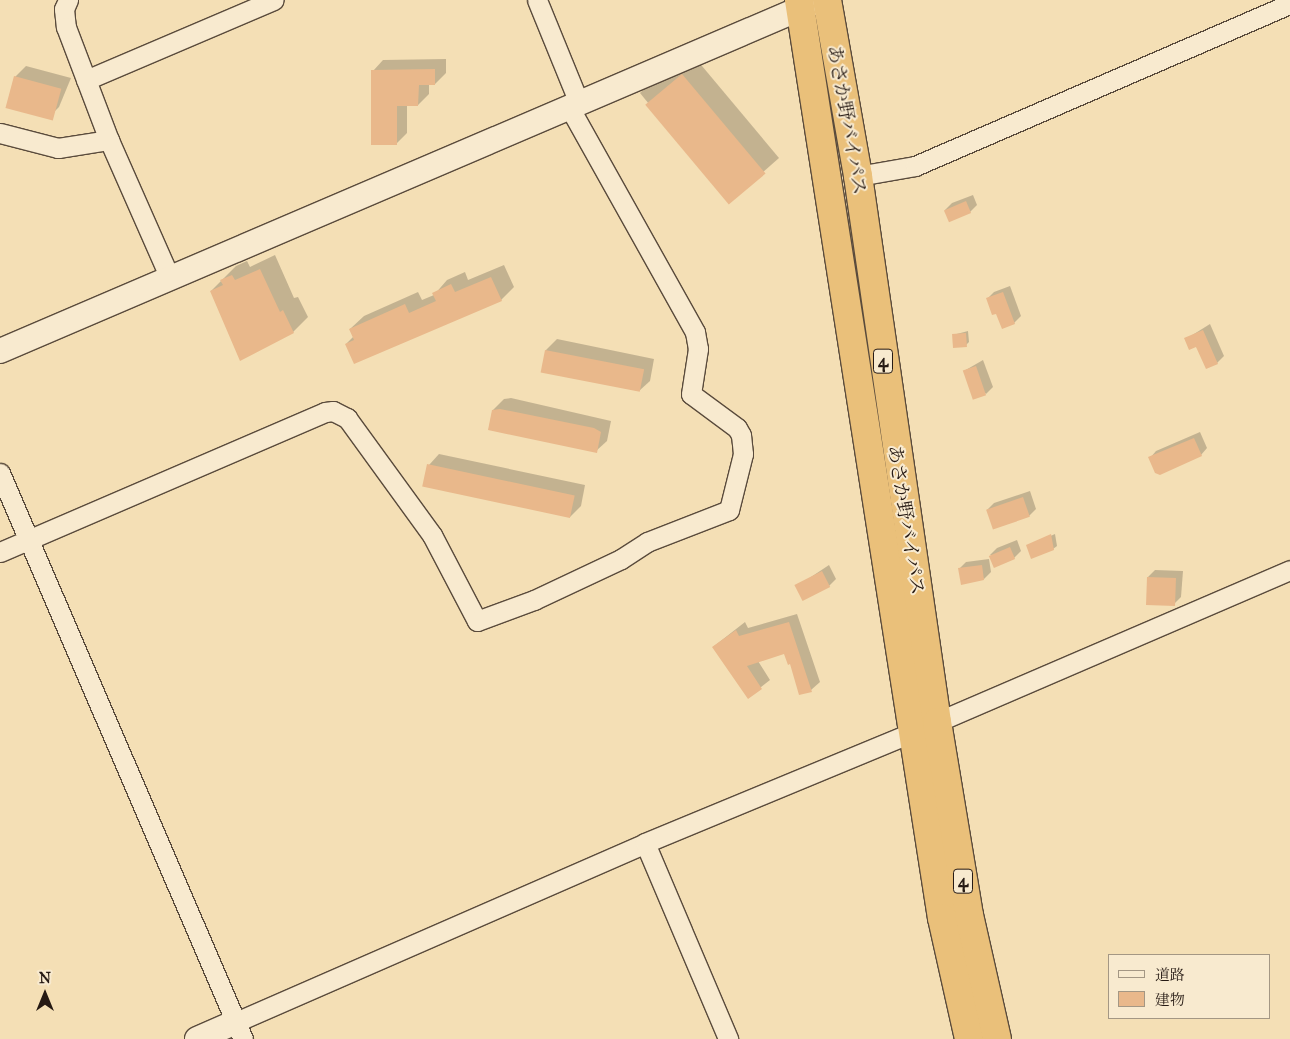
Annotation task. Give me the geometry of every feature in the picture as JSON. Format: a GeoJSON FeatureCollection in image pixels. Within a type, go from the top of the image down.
{"type":"FeatureCollection","features":[{"type":"Feature","properties":{"kind":"highway","name":"あさか野バイパス"},"geometry":{"type":"LineString","coordinates":[[827,0],[858,176],[904,508],[942,918],[969,1039]]}},
{"type":"Feature","properties":{"kind":"highway","name":"あさか野バイパス"},"geometry":{"type":"LineString","coordinates":[[803,2],[925,727],[997,1039]]}},
{"type":"Feature","properties":{"kind":"street"},"geometry":{"type":"LineString","coordinates":[[68,0],[64,19],[86,80],[109,140],[170,278]]}},
{"type":"Feature","properties":{"kind":"street"},"geometry":{"type":"LineString","coordinates":[[86,80],[274,0]]}},
{"type":"Feature","properties":{"kind":"street"},"geometry":{"type":"LineString","coordinates":[[0,552],[325,412],[333,411],[347,418],[432,535],[477,621],[534,600],[621,559],[648,542],[729,510],[743,454],[741,435],[737,428],[692,394],[698,349],[694,332],[574,105],[536,0]]}},
{"type":"Feature","properties":{"kind":"street"},"geometry":{"type":"LineString","coordinates":[[0,351],[574,105],[803,2]]}},
{"type":"Feature","properties":{"kind":"street"},"geometry":{"type":"LineString","coordinates":[[858,176],[915,166],[1290,4]]}},
{"type":"Feature","properties":{"kind":"street"},"geometry":{"type":"LineString","coordinates":[[0,133],[58,148],[109,140]]}},
{"type":"Feature","properties":{"kind":"street"},"geometry":{"type":"LineString","coordinates":[[0,473],[240,1030]]}},
{"type":"Feature","properties":{"kind":"street"},"geometry":{"type":"LineString","coordinates":[[197,1039],[240,1030],[645,843],[925,727],[1290,570]]}},
{"type":"Feature","properties":{"kind":"street"},"geometry":{"type":"LineString","coordinates":[[645,843],[728,1039]]}},
{"type":"Feature","properties":{"kind":"building"},"geometry":{"type":"Polygon","coordinates":[[[435,69],[435,85],[419,85],[418,106],[397,106],[397,145],[371,145],[371,70],[435,69]]]}},
{"type":"Feature","properties":{"kind":"building"},"geometry":{"type":"Polygon","coordinates":[[[682,74],[766,174],[729,204],[645,105],[682,74]]]}},
{"type":"Feature","properties":{"kind":"building"},"geometry":{"type":"Polygon","coordinates":[[[14,76],[61,89],[53,121],[5,108],[14,76]]]}},
{"type":"Feature","properties":{"kind":"building"},"geometry":{"type":"Polygon","coordinates":[[[966,201],[971,213],[949,222],[944,210],[966,201]]]}},
{"type":"Feature","properties":{"kind":"building"},"geometry":{"type":"Polygon","coordinates":[[[260,269],[280,312],[283,310],[294,333],[240,361],[210,291],[223,285],[220,280],[232,275],[235,280],[260,269]]]}},
{"type":"Feature","properties":{"kind":"building"},"geometry":{"type":"Polygon","coordinates":[[[491,277],[502,301],[354,364],[345,344],[354,340],[349,329],[405,304],[409,313],[436,301],[432,293],[451,284],[455,292],[491,277]]]}},
{"type":"Feature","properties":{"kind":"building"},"geometry":{"type":"Polygon","coordinates":[[[1003,292],[1015,324],[1002,329],[996,314],[992,315],[986,298],[1003,292]]]}},
{"type":"Feature","properties":{"kind":"building"},"geometry":{"type":"Polygon","coordinates":[[[1203,330],[1218,364],[1206,369],[1196,347],[1189,350],[1184,338],[1203,330]]]}},
{"type":"Feature","properties":{"kind":"building"},"geometry":{"type":"Polygon","coordinates":[[[966,333],[967,347],[953,348],[952,334],[966,333]]]}},
{"type":"Feature","properties":{"kind":"building"},"geometry":{"type":"Polygon","coordinates":[[[545,350],[644,369],[640,392],[541,373],[545,350]]]}},
{"type":"Feature","properties":{"kind":"building"},"geometry":{"type":"Polygon","coordinates":[[[976,366],[986,395],[973,400],[963,371],[976,366]]]}},
{"type":"Feature","properties":{"kind":"building"},"geometry":{"type":"Polygon","coordinates":[[[500,409],[594,428],[601,432],[597,453],[488,430],[492,410],[500,409]]]}},
{"type":"Feature","properties":{"kind":"building"},"geometry":{"type":"Polygon","coordinates":[[[1194,438],[1202,456],[1160,475],[1155,473],[1148,457],[1194,438]]]}},
{"type":"Feature","properties":{"kind":"building"},"geometry":{"type":"Polygon","coordinates":[[[427,464],[575,495],[570,518],[422,486],[427,464]]]}},
{"type":"Feature","properties":{"kind":"building"},"geometry":{"type":"Polygon","coordinates":[[[1023,497],[1030,517],[993,530],[986,510],[1023,497]]]}},
{"type":"Feature","properties":{"kind":"building"},"geometry":{"type":"Polygon","coordinates":[[[1051,534],[1054,550],[1031,559],[1026,545],[1051,534]]]}},
{"type":"Feature","properties":{"kind":"building"},"geometry":{"type":"Polygon","coordinates":[[[1010,547],[1015,559],[994,568],[989,556],[1010,547]]]}},
{"type":"Feature","properties":{"kind":"building"},"geometry":{"type":"Polygon","coordinates":[[[982,565],[984,580],[961,585],[958,568],[982,565]]]}},
{"type":"Feature","properties":{"kind":"building"},"geometry":{"type":"Polygon","coordinates":[[[822,571],[830,587],[803,601],[794,585],[822,571]]]}},
{"type":"Feature","properties":{"kind":"building"},"geometry":{"type":"Polygon","coordinates":[[[1147,577],[1176,578],[1175,606],[1146,605],[1147,577]]]}},
{"type":"Feature","properties":{"kind":"building"},"geometry":{"type":"Polygon","coordinates":[[[789,622],[812,692],[799,695],[790,664],[788,665],[784,654],[747,666],[762,689],[748,699],[712,647],[736,630],[739,636],[789,622]]]}}]}
